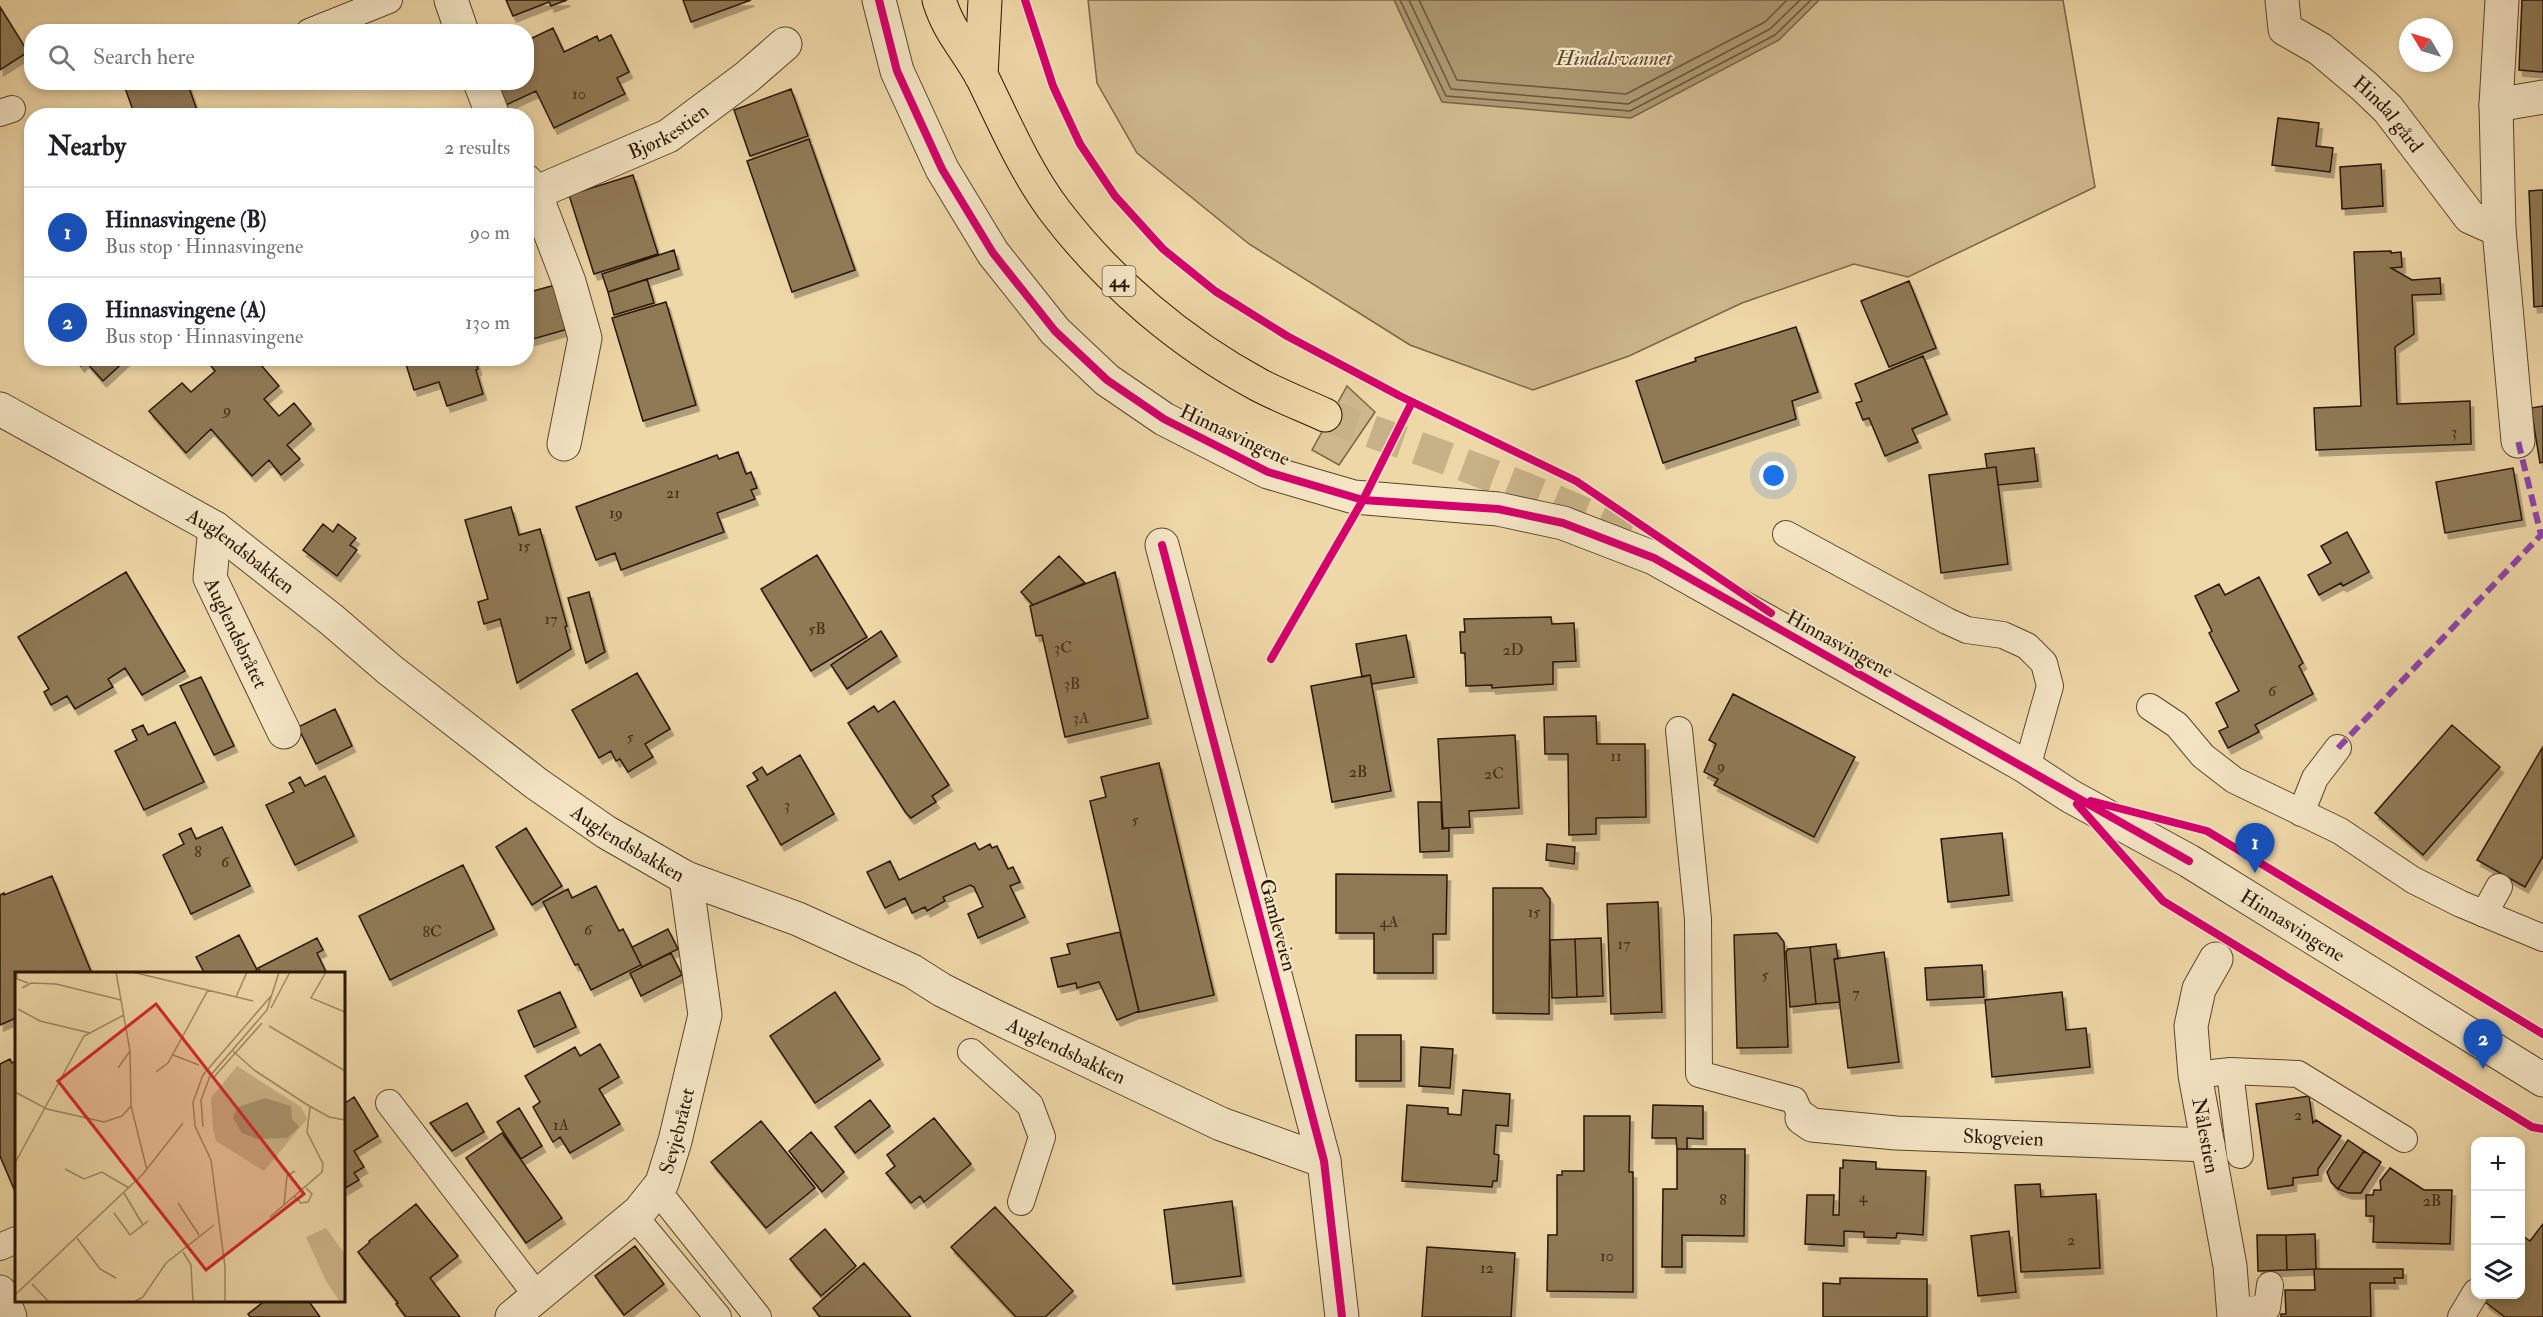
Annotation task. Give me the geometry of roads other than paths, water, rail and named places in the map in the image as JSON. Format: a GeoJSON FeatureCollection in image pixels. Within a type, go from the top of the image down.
{"type":"FeatureCollection","features":[{"type":"Feature","properties":{"kind":"main road","name":"44"},"geometry":{"type":"LineString","coordinates":[[939,0],[945,21],[981,76],[1028,170],[1056,211],[1091,253],[1128,290],[1185,339],[1260,386],[1325,415]]}},
{"type":"Feature","properties":{"kind":"main road","name":"44"},"geometry":{"type":"LineString","coordinates":[[981,76],[985,0]]}},
{"type":"Feature","properties":{"kind":"street"},"geometry":{"type":"LineString","coordinates":[[451,0],[459,24]]}},
{"type":"Feature","properties":{"kind":"street","name":"Hinnasvingene"},"geometry":{"type":"LineString","coordinates":[[879,0],[897,71],[942,169],[993,253],[1055,331],[1107,380],[1164,419],[1268,472],[1363,500],[1498,509],[1563,523],[1654,558],[2025,764],[2070,796],[2189,861],[2543,1080]]}},
{"type":"Feature","properties":{"kind":"street","name":"Hindal gård"},"geometry":{"type":"LineString","coordinates":[[2282,0],[2285,29],[2320,50],[2364,86],[2388,109],[2470,217],[2499,230]]}},
{"type":"Feature","properties":{"kind":"street"},"geometry":{"type":"LineString","coordinates":[[2502,0],[2496,105],[2499,230],[2518,441]]}},
{"type":"Feature","properties":{"kind":"street","name":"Bjørkestien"},"geometry":{"type":"LineString","coordinates":[[534,186],[668,136],[747,77],[785,44]]}},
{"type":"Feature","properties":{"kind":"street"},"geometry":{"type":"LineString","coordinates":[[483,90],[490,108]]}},
{"type":"Feature","properties":{"kind":"street"},"geometry":{"type":"LineString","coordinates":[[2496,105],[2543,97]]}},
{"type":"Feature","properties":{"kind":"street","name":"Bjørkestien"},"geometry":{"type":"LineString","coordinates":[[534,194],[569,282],[585,338],[564,444]]}},
{"type":"Feature","properties":{"kind":"street","name":"Auglendsbakken"},"geometry":{"type":"LineString","coordinates":[[0,410],[215,528],[332,620],[390,670],[537,784],[606,832],[686,878],[798,919],[912,971],[974,1006],[1214,1120],[1324,1161]]}},
{"type":"Feature","properties":{"kind":"street","name":"Auglendsbråtet"},"geometry":{"type":"LineString","coordinates":[[215,528],[210,578],[284,732]]}},
{"type":"Feature","properties":{"kind":"street","name":"Gamleveien"},"geometry":{"type":"LineString","coordinates":[[1162,545],[1324,1161],[1342,1317]]}},
{"type":"Feature","properties":{"kind":"street","name":"Sevjebråtet"},"geometry":{"type":"LineString","coordinates":[[512,1317],[634,1216],[662,1183],[675,1141],[705,1015],[686,878]]}},
{"type":"Feature","properties":{"kind":"street","name":"Nålestien"},"geometry":{"type":"LineString","coordinates":[[2216,959],[2199,989],[2192,1026],[2195,1075],[2230,1266],[2234,1314]]}},
{"type":"Feature","properties":{"kind":"street","name":"Skogveien"},"geometry":{"type":"LineString","coordinates":[[1802,1118],[1812,1125],[1896,1133],[2208,1145]]}},
{"type":"Feature","properties":{"kind":"street"},"geometry":{"type":"LineString","coordinates":[[0,1292],[10,1317]]}},
{"type":"Feature","properties":{"kind":"lane"},"geometry":{"type":"LineString","coordinates":[[329,24],[389,0]]}},
{"type":"Feature","properties":{"kind":"lane"},"geometry":{"type":"LineString","coordinates":[[1786,534],[1947,621],[1967,630],[2003,635],[2027,646],[2044,663],[2050,686],[2025,764]]}},
{"type":"Feature","properties":{"kind":"lane"},"geometry":{"type":"LineString","coordinates":[[2150,707],[2176,725],[2203,756],[2234,780],[2340,831],[2413,880],[2484,914],[2540,930]]}},
{"type":"Feature","properties":{"kind":"lane"},"geometry":{"type":"LineString","coordinates":[[1679,730],[1697,908],[1699,1074],[1794,1101],[1802,1118]]}},
{"type":"Feature","properties":{"kind":"lane"},"geometry":{"type":"LineString","coordinates":[[2301,813],[2315,778],[2338,748]]}},
{"type":"Feature","properties":{"kind":"lane"},"geometry":{"type":"LineString","coordinates":[[2484,914],[2499,887]]}},
{"type":"Feature","properties":{"kind":"lane"},"geometry":{"type":"LineString","coordinates":[[971,1052],[1030,1105],[1042,1137],[1021,1202]]}},
{"type":"Feature","properties":{"kind":"lane"},"geometry":{"type":"LineString","coordinates":[[2195,1075],[2230,1071],[2298,1074],[2404,1139]]}},
{"type":"Feature","properties":{"kind":"lane"},"geometry":{"type":"LineString","coordinates":[[2230,1071],[2240,1155]]}},
{"type":"Feature","properties":{"kind":"lane"},"geometry":{"type":"LineString","coordinates":[[389,1103],[538,1296]]}},
{"type":"Feature","properties":{"kind":"lane"},"geometry":{"type":"LineString","coordinates":[[657,1191],[758,1317]]}},
{"type":"Feature","properties":{"kind":"lane"},"geometry":{"type":"LineString","coordinates":[[634,1216],[718,1317]]}},
{"type":"Feature","properties":{"kind":"lane"},"geometry":{"type":"LineString","coordinates":[[0,1247],[15,1240]]}},
{"type":"Feature","properties":{"kind":"lane"},"geometry":{"type":"LineString","coordinates":[[2234,1314],[2267,1308],[2270,1285]]}},
{"type":"Feature","properties":{"kind":"lane"},"geometry":{"type":"LineString","coordinates":[[2461,1317],[2471,1299]]}},
{"type":"Feature","properties":{"kind":"water","name":"Hindalsvannet"},"geometry":{"type":"Polygon","coordinates":[[[1394,0],[1819,0],[1779,40],[1631,118],[1442,102],[1394,0]]]}},
{"type":"Feature","properties":{"kind":"tunnel"},"geometry":{"type":"LineString","coordinates":[[1325,415],[1521,487],[1637,538]]}},
{"type":"Feature","properties":{"kind":"place","name":"Hinnasvingene (B)"},"geometry":{"type":"Point","coordinates":[2255,873]}},
{"type":"Feature","properties":{"kind":"place","name":"Hinnasvingene (A)"},"geometry":{"type":"Point","coordinates":[2483,1069]}}]}
